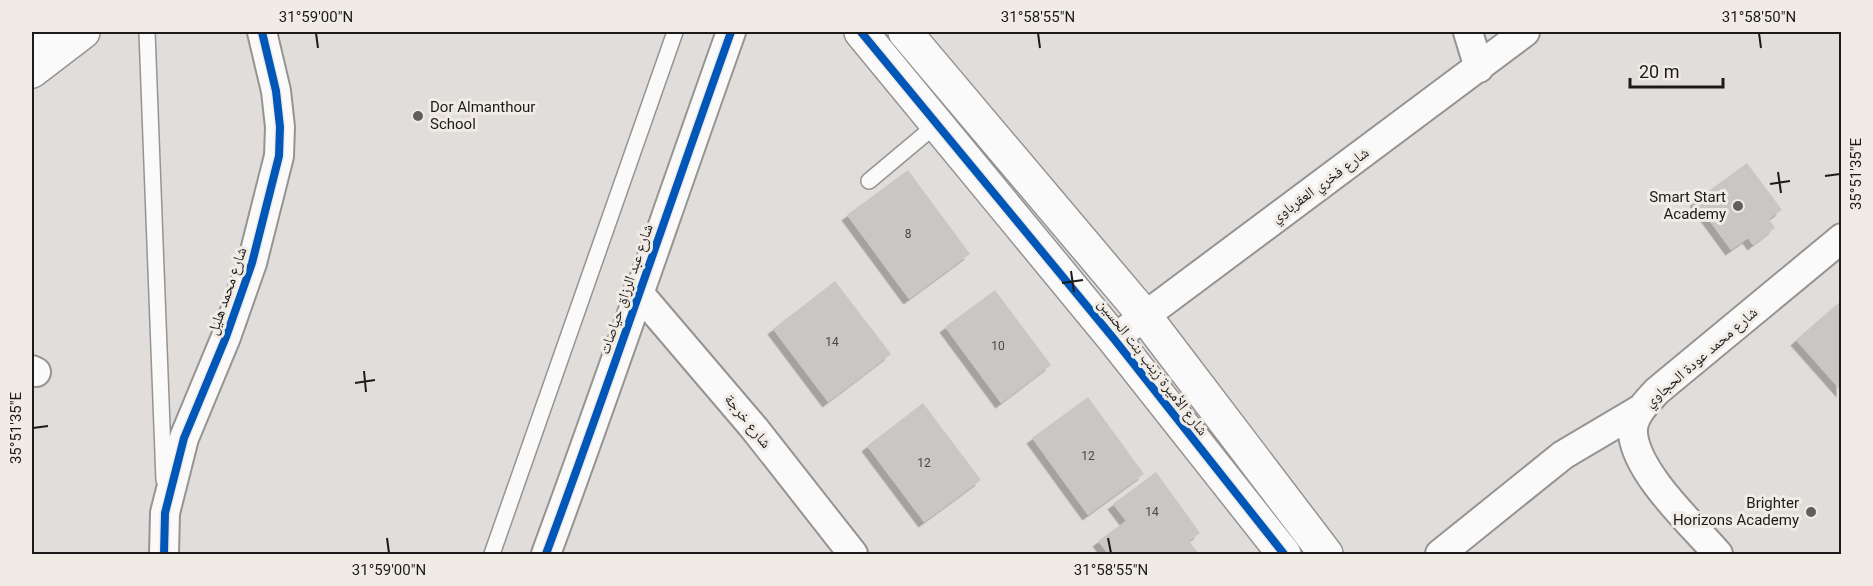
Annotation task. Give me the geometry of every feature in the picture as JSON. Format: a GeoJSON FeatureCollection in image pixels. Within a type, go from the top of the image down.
{"type":"FeatureCollection","features":[{"type":"Feature","properties":{"kind":"street"},"geometry":{"type":"LineString","coordinates":[[32,40],[42,32]]}},
{"type":"Feature","properties":{"kind":"street"},"geometry":{"type":"LineString","coordinates":[[32,71],[83,32]]}},
{"type":"Feature","properties":{"kind":"street","name":"شارع محمد هليل"},"geometry":{"type":"LineString","coordinates":[[164,555],[165,513],[184,438],[252,262],[279,156],[280,127],[276,90],[262,32]]}},
{"type":"Feature","properties":{"kind":"street","name":"شارع عبد الرزاق حياصات"},"geometry":{"type":"LineString","coordinates":[[546,555],[608,387],[638,291],[731,32]]}},
{"type":"Feature","properties":{"kind":"street","name":"شارع الأميرة زينب بنت الحسين"},"geometry":{"type":"LineString","coordinates":[[861,32],[1114,339],[1284,555]]}},
{"type":"Feature","properties":{"kind":"street","name":"شارع الأميرة زينب بنت الحسين"},"geometry":{"type":"LineString","coordinates":[[905,32],[1144,315],[1326,555]]}},
{"type":"Feature","properties":{"kind":"street"},"geometry":{"type":"LineString","coordinates":[[1468,32],[1479,68]]}},
{"type":"Feature","properties":{"kind":"street","name":"شارع فخري العقرباوي"},"geometry":{"type":"LineString","coordinates":[[1114,339],[1525,32]]}},
{"type":"Feature","properties":{"kind":"street","name":"شارع محمد عودة الحجاوي"},"geometry":{"type":"LineString","coordinates":[[1718,555],[1654,479],[1639,457],[1632,432],[1639,410],[1657,391],[1842,238]]}},
{"type":"Feature","properties":{"kind":"street","name":"شارع خرجة"},"geometry":{"type":"LineString","coordinates":[[638,291],[754,428],[853,555]]}},
{"type":"Feature","properties":{"kind":"street"},"geometry":{"type":"LineString","coordinates":[[1440,555],[1563,455],[1639,410]]}},
{"type":"Feature","properties":{"kind":"lane"},"geometry":{"type":"LineString","coordinates":[[147,32],[165,513]]}},
{"type":"Feature","properties":{"kind":"lane"},"geometry":{"type":"LineString","coordinates":[[492,555],[675,32]]}},
{"type":"Feature","properties":{"kind":"lane"},"geometry":{"type":"LineString","coordinates":[[869,181],[937,124]]}},
{"type":"Feature","properties":{"kind":"building","name":"Smart Start Academy"},"geometry":{"type":"Polygon","coordinates":[[[1747,163],[1782,210],[1769,219],[1775,228],[1753,245],[1748,238],[1731,250],[1695,201],[1747,163]]]}},
{"type":"Feature","properties":{"kind":"building"},"geometry":{"type":"Polygon","coordinates":[[[908,170],[970,254],[909,299],[847,215],[908,170]]]}},
{"type":"Feature","properties":{"kind":"building"},"geometry":{"type":"Polygon","coordinates":[[[835,281],[891,354],[828,402],[773,329],[835,281]]]}},
{"type":"Feature","properties":{"kind":"building"},"geometry":{"type":"Polygon","coordinates":[[[995,290],[1051,365],[1001,403],[945,327],[995,290]]]}},
{"type":"Feature","properties":{"kind":"building"},"geometry":{"type":"Polygon","coordinates":[[[1842,300],[1842,392],[1796,340],[1842,300]]]}},
{"type":"Feature","properties":{"kind":"building"},"geometry":{"type":"Polygon","coordinates":[[[1088,397],[1144,474],[1088,515],[1032,438],[1088,397]]]}},
{"type":"Feature","properties":{"kind":"building"},"geometry":{"type":"Polygon","coordinates":[[[923,403],[981,480],[924,522],[867,446],[923,403]]]}},
{"type":"Feature","properties":{"kind":"building"},"geometry":{"type":"Polygon","coordinates":[[[1156,472],[1200,533],[1189,541],[1199,554],[1108,554],[1098,541],[1126,521],[1113,504],[1156,472]]]}},
{"type":"Feature","properties":{"kind":"cycle path"},"geometry":{"type":"LineString","coordinates":[[164,554],[165,513],[184,438],[226,337],[252,263],[279,156],[280,127],[276,91],[262,32]]}},
{"type":"Feature","properties":{"kind":"cycle path"},"geometry":{"type":"LineString","coordinates":[[546,554],[731,32]]}},
{"type":"Feature","properties":{"kind":"cycle path"},"geometry":{"type":"LineString","coordinates":[[861,32],[1114,339],[1284,554]]}},
{"type":"Feature","properties":{"kind":"place","name":"Dor Almanthour School"},"geometry":{"type":"Point","coordinates":[418,116]}},
{"type":"Feature","properties":{"kind":"place","name":"Smart Start Academy"},"geometry":{"type":"Point","coordinates":[1738,206]}},
{"type":"Feature","properties":{"kind":"place","name":"Brighter Horizons Academy"},"geometry":{"type":"Point","coordinates":[1811,512]}}]}
